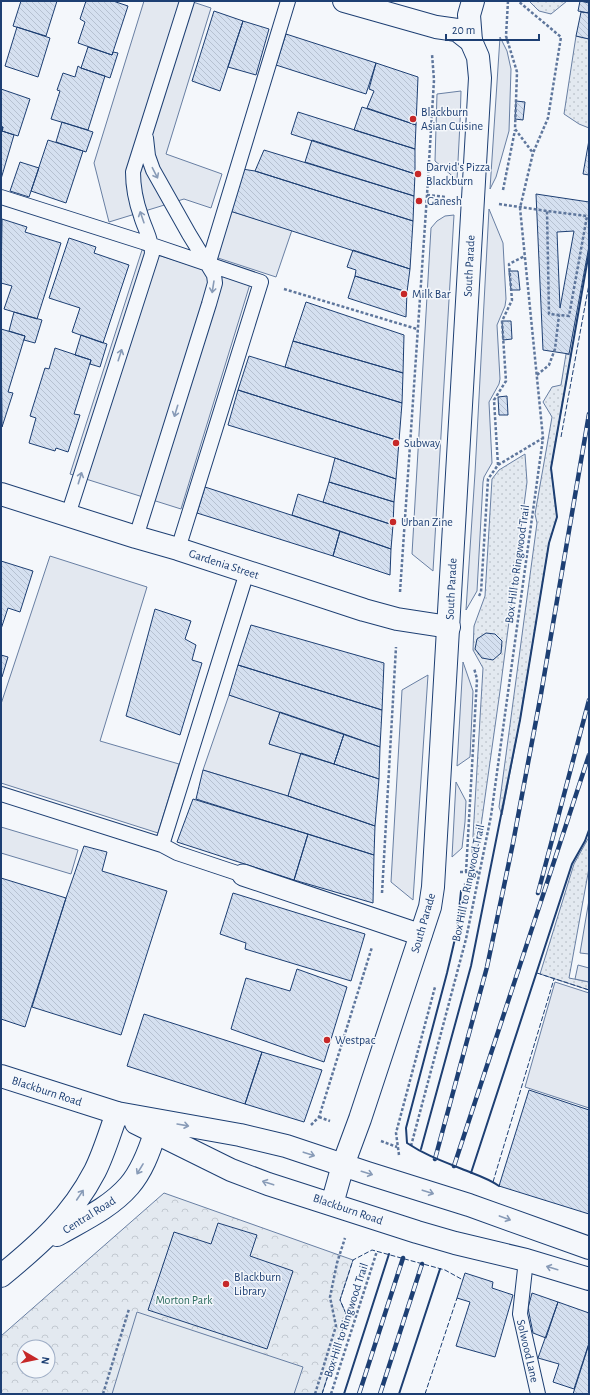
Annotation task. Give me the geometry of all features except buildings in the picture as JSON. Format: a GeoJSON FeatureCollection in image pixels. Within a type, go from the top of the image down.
{"type":"FeatureCollection","features":[{"type":"Feature","properties":{"kind":"street"},"geometry":{"type":"LineString","coordinates":[[344,1],[436,27],[458,30],[471,41]]}},
{"type":"Feature","properties":{"kind":"street","name":"South Parade"},"geometry":{"type":"LineString","coordinates":[[332,1204],[343,1165],[430,907],[433,888],[479,102],[480,78],[478,57],[471,41],[469,15],[473,1]]}},
{"type":"Feature","properties":{"kind":"street","name":"Gardenia Street"},"geometry":{"type":"LineString","coordinates":[[1,494],[178,549],[357,608],[398,619],[448,626]]}},
{"type":"Feature","properties":{"kind":"street"},"geometry":{"type":"LineString","coordinates":[[243,875],[421,935]]}},
{"type":"Feature","properties":{"kind":"street","name":"Blackburn Road"},"geometry":{"type":"LineString","coordinates":[[1,1076],[117,1113],[151,1126],[231,1170],[391,1224],[442,1239],[526,1260],[589,1280]]}},
{"type":"Feature","properties":{"kind":"street","name":"Central Road"},"geometry":{"type":"LineString","coordinates":[[1,1276],[37,1246],[63,1219],[81,1194],[95,1170],[117,1113]]}},
{"type":"Feature","properties":{"kind":"street","name":"Blackburn Road"},"geometry":{"type":"LineString","coordinates":[[151,1126],[240,1135],[286,1146],[469,1205],[589,1248]]}},
{"type":"Feature","properties":{"kind":"street","name":"Central Road"},"geometry":{"type":"LineString","coordinates":[[37,1246],[113,1201],[129,1186],[142,1167],[150,1150],[151,1126]]}},
{"type":"Feature","properties":{"kind":"lane"},"geometry":{"type":"LineString","coordinates":[[68,515],[152,254],[152,245],[140,215],[133,181],[133,172],[187,1]]}},
{"type":"Feature","properties":{"kind":"lane"},"geometry":{"type":"LineString","coordinates":[[208,265],[288,1]]}},
{"type":"Feature","properties":{"kind":"lane"},"geometry":{"type":"LineString","coordinates":[[136,537],[215,283],[214,276],[208,265],[153,170],[146,148],[148,122]]}},
{"type":"Feature","properties":{"kind":"lane"},"geometry":{"type":"LineString","coordinates":[[1,197],[152,245],[261,282],[178,549]]}},
{"type":"Feature","properties":{"kind":"lane"},"geometry":{"type":"LineString","coordinates":[[162,845],[247,572]]}},
{"type":"Feature","properties":{"kind":"lane"},"geometry":{"type":"LineString","coordinates":[[1,794],[162,845],[177,854],[243,875]]}},
{"type":"Feature","properties":{"kind":"lane","name":"Solwood Lane"},"geometry":{"type":"LineString","coordinates":[[526,1260],[520,1314],[538,1394]]}},
{"type":"Feature","properties":{"kind":"path"},"geometry":{"type":"LineString","coordinates":[[500,204],[515,129],[516,72],[506,36],[508,1]]}},
{"type":"Feature","properties":{"kind":"path","name":"Box Hill to Ringwood Trail"},"geometry":{"type":"LineString","coordinates":[[411,1146],[466,939],[491,816],[543,438],[520,208],[533,153],[548,118],[561,37],[518,1]]}},
{"type":"Feature","properties":{"kind":"path"},"geometry":{"type":"LineString","coordinates":[[300,1151],[307,1130],[319,1117],[380,921],[398,619],[434,80],[431,56],[436,27]]}},
{"type":"Feature","properties":{"kind":"path"},"geometry":{"type":"LineString","coordinates":[[515,129],[533,153]]}},
{"type":"Feature","properties":{"kind":"path"},"geometry":{"type":"LineString","coordinates":[[520,208],[587,216],[569,316],[549,314],[547,212]]}},
{"type":"Feature","properties":{"kind":"path"},"geometry":{"type":"LineString","coordinates":[[498,465],[494,400],[506,380],[502,321],[512,300],[509,264],[525,256]]}},
{"type":"Feature","properties":{"kind":"path"},"geometry":{"type":"LineString","coordinates":[[261,282],[417,329]]}},
{"type":"Feature","properties":{"kind":"path"},"geometry":{"type":"LineString","coordinates":[[537,375],[549,366],[555,348],[559,315]]}},
{"type":"Feature","properties":{"kind":"path"},"geometry":{"type":"LineString","coordinates":[[478,599],[481,592],[488,479],[498,465],[543,438]]}},
{"type":"Feature","properties":{"kind":"path"},"geometry":{"type":"LineString","coordinates":[[466,872],[477,679],[474,665]]}},
{"type":"Feature","properties":{"kind":"path"},"geometry":{"type":"LineString","coordinates":[[456,872],[480,872]]}},
{"type":"Feature","properties":{"kind":"path"},"geometry":{"type":"LineString","coordinates":[[399,1155],[396,1133],[435,984]]}},
{"type":"Feature","properties":{"kind":"path"},"geometry":{"type":"LineString","coordinates":[[315,1394],[336,1326],[330,1297],[337,1264],[346,1234]]}},
{"type":"Feature","properties":{"kind":"path","name":"Box Hill to Ringwood Trail"},"geometry":{"type":"LineString","coordinates":[[331,1394],[377,1251]]}},
{"type":"Feature","properties":{"kind":"path"},"geometry":{"type":"LineString","coordinates":[[103,1394],[129,1309]]}},
{"type":"Feature","properties":{"kind":"green space"},"geometry":{"type":"Polygon","coordinates":[[[529,1],[567,1],[551,14],[539,11],[529,1]]]}},
{"type":"Feature","properties":{"kind":"green space"},"geometry":{"type":"Polygon","coordinates":[[[576,36],[589,39],[589,128],[579,124],[564,114],[576,36]]]}},
{"type":"Feature","properties":{"kind":"green space"},"geometry":{"type":"Polygon","coordinates":[[[566,354],[571,355],[551,468],[557,517],[549,543],[520,720],[502,815],[499,807],[537,523],[535,514],[552,417],[543,402],[552,387],[561,385],[566,354]]]}},
{"type":"Feature","properties":{"kind":"green space"},"geometry":{"type":"Polygon","coordinates":[[[525,454],[527,482],[500,691],[478,847],[472,853],[483,668],[473,650],[474,626],[485,596],[492,479],[499,470],[525,454]]]}},
{"type":"Feature","properties":{"kind":"green space"},"geometry":{"type":"Polygon","coordinates":[[[589,837],[589,868],[569,978],[589,982],[589,990],[540,974],[574,864],[589,837]]]}},
{"type":"Feature","properties":{"kind":"green space","name":"Morton Park"},"geometry":{"type":"Polygon","coordinates":[[[164,1193],[353,1260],[340,1300],[347,1316],[322,1394],[1,1394],[1,1336],[164,1193]]]}},
{"type":"Feature","properties":{"kind":"green space"},"geometry":{"type":"Polygon","coordinates":[[[137,1312],[303,1367],[294,1394],[112,1394],[137,1312]]]}},
{"type":"Feature","properties":{"kind":"shaded area"},"geometry":{"type":"Polygon","coordinates":[[[144,1],[190,1],[211,8],[166,154],[222,174],[211,208],[184,199],[109,222],[94,163],[144,1]]]}},
{"type":"Feature","properties":{"kind":"shaded area"},"geometry":{"type":"Polygon","coordinates":[[[500,37],[507,51],[511,69],[509,131],[496,177],[490,189],[500,37]]]}},
{"type":"Feature","properties":{"kind":"shaded area"},"geometry":{"type":"Polygon","coordinates":[[[461,91],[457,180],[435,161],[437,94],[461,91]]]}},
{"type":"Feature","properties":{"kind":"shaded area"},"geometry":{"type":"Polygon","coordinates":[[[489,209],[503,243],[506,299],[505,306],[497,325],[500,379],[499,384],[489,402],[492,463],[484,477],[483,482],[477,591],[466,610],[475,473],[489,209]]]}},
{"type":"Feature","properties":{"kind":"shaded area"},"geometry":{"type":"Polygon","coordinates":[[[230,211],[292,230],[276,277],[215,257],[230,211]]]}},
{"type":"Feature","properties":{"kind":"shaded area"},"geometry":{"type":"Polygon","coordinates":[[[454,215],[433,571],[412,554],[431,228],[437,221],[445,216],[454,215]]]}},
{"type":"Feature","properties":{"kind":"shaded area"},"geometry":{"type":"Polygon","coordinates":[[[142,250],[250,284],[181,509],[70,474],[142,250]]]}},
{"type":"Feature","properties":{"kind":"shaded area"},"geometry":{"type":"Polygon","coordinates":[[[50,556],[147,587],[100,741],[179,764],[158,833],[1,783],[1,704],[50,556]]]}},
{"type":"Feature","properties":{"kind":"shaded area"},"geometry":{"type":"Polygon","coordinates":[[[463,662],[473,691],[470,757],[457,766],[463,662]]]}},
{"type":"Feature","properties":{"kind":"shaded area"},"geometry":{"type":"Polygon","coordinates":[[[428,675],[413,900],[391,882],[402,690],[428,675]]]}},
{"type":"Feature","properties":{"kind":"shaded area"},"geometry":{"type":"Polygon","coordinates":[[[229,695],[280,712],[269,744],[301,753],[288,796],[203,770],[229,695]]]}},
{"type":"Feature","properties":{"kind":"shaded area"},"geometry":{"type":"Polygon","coordinates":[[[456,782],[466,801],[465,822],[462,848],[452,857],[456,782]]]}},
{"type":"Feature","properties":{"kind":"shaded area"},"geometry":{"type":"Polygon","coordinates":[[[1,827],[78,850],[71,874],[1,853],[1,827]]]}},
{"type":"Feature","properties":{"kind":"shaded area"},"geometry":{"type":"Polygon","coordinates":[[[589,900],[589,954],[580,953],[589,900]]]}},
{"type":"Feature","properties":{"kind":"shaded area"},"geometry":{"type":"Polygon","coordinates":[[[578,965],[589,968],[589,982],[575,979],[578,965]]]}},
{"type":"Feature","properties":{"kind":"shaded area"},"geometry":{"type":"Polygon","coordinates":[[[555,982],[589,993],[589,1108],[525,1087],[555,982]]]}},
{"type":"Feature","properties":{"kind":"railway"},"geometry":{"type":"LineString","coordinates":[[435,1159],[487,967],[513,843],[541,694],[589,414]]}},
{"type":"Feature","properties":{"kind":"railway"},"geometry":{"type":"LineString","coordinates":[[538,893],[589,700]]}},
{"type":"Feature","properties":{"kind":"railway"},"geometry":{"type":"LineString","coordinates":[[454,1166],[589,755]]}},
{"type":"Feature","properties":{"kind":"railway"},"geometry":{"type":"LineString","coordinates":[[359,1394],[403,1258]]}},
{"type":"Feature","properties":{"kind":"railway"},"geometry":{"type":"LineString","coordinates":[[380,1394],[422,1264]]}},
{"type":"Feature","properties":{"kind":"fence"},"geometry":{"type":"LineString","coordinates":[[561,437],[589,284]]}},
{"type":"Feature","properties":{"kind":"fence"},"geometry":{"type":"LineString","coordinates":[[537,973],[589,990]]}},
{"type":"Feature","properties":{"kind":"fence"},"geometry":{"type":"LineString","coordinates":[[493,1182],[554,979]]}},
{"type":"Feature","properties":{"kind":"fence"},"geometry":{"type":"LineString","coordinates":[[322,1394],[347,1316],[340,1300],[353,1260],[372,1250],[445,1270],[463,1280]]}},
{"type":"Feature","properties":{"kind":"fence"},"geometry":{"type":"LineString","coordinates":[[425,1394],[457,1298]]}},
{"type":"Feature","properties":{"kind":"wall"},"geometry":{"type":"LineString","coordinates":[[421,1149],[471,966],[520,720],[549,543],[557,517],[551,468],[589,252]]}},
{"type":"Feature","properties":{"kind":"wall"},"geometry":{"type":"LineString","coordinates":[[471,1173],[572,864],[585,841],[589,830]]}},
{"type":"Feature","properties":{"kind":"wall"},"geometry":{"type":"LineString","coordinates":[[461,891],[457,930],[406,1128],[407,1143],[427,1154],[486,1178],[499,1186]]}},
{"type":"Feature","properties":{"kind":"wall"},"geometry":{"type":"LineString","coordinates":[[344,1394],[389,1254]]}},
{"type":"Feature","properties":{"kind":"wall"},"geometry":{"type":"LineString","coordinates":[[399,1394],[440,1269]]}},
{"type":"Feature","properties":{"kind":"place","name":"Blackburn Asian Cuisine"},"geometry":{"type":"Point","coordinates":[413,119]}},
{"type":"Feature","properties":{"kind":"place","name":"Darvid's Pizza Blackburn"},"geometry":{"type":"Point","coordinates":[418,174]}},
{"type":"Feature","properties":{"kind":"place","name":"Ganesh"},"geometry":{"type":"Point","coordinates":[419,201]}},
{"type":"Feature","properties":{"kind":"place","name":"Milk Bar"},"geometry":{"type":"Point","coordinates":[404,294]}},
{"type":"Feature","properties":{"kind":"place","name":"Subway"},"geometry":{"type":"Point","coordinates":[396,443]}},
{"type":"Feature","properties":{"kind":"place","name":"Urban Zine"},"geometry":{"type":"Point","coordinates":[393,522]}},
{"type":"Feature","properties":{"kind":"place","name":"Westpac"},"geometry":{"type":"Point","coordinates":[327,1040]}},
{"type":"Feature","properties":{"kind":"place","name":"Blackburn Library"},"geometry":{"type":"Point","coordinates":[226,1284]}}]}
